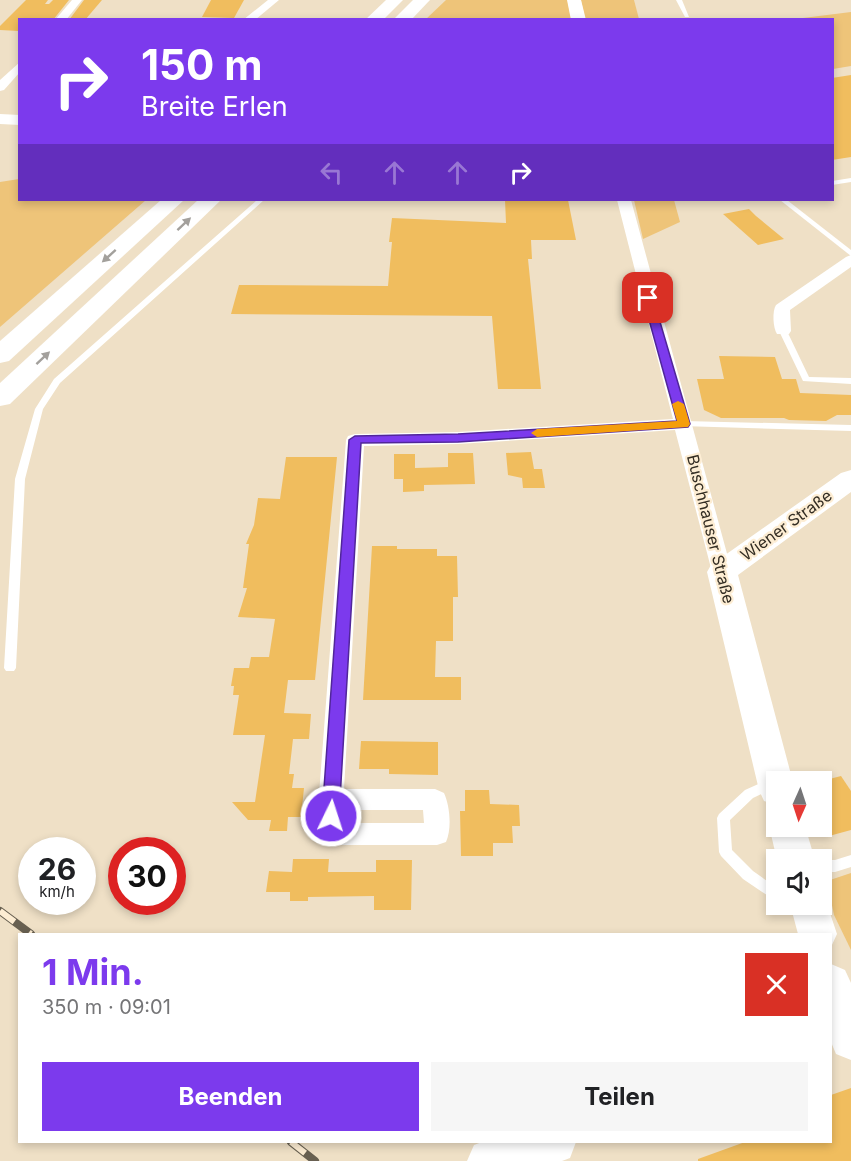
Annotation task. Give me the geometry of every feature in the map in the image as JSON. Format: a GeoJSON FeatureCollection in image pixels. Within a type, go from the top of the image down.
{"type":"FeatureCollection","features":[{"type":"Feature","properties":{"kind":"highway"},"geometry":{"type":"LineString","coordinates":[[375,18],[395,0]]}},
{"type":"Feature","properties":{"kind":"highway"},"geometry":{"type":"LineString","coordinates":[[403,18],[422,0]]}},
{"type":"Feature","properties":{"kind":"highway"},"geometry":{"type":"LineString","coordinates":[[0,355],[172,201]]}},
{"type":"Feature","properties":{"kind":"highway"},"geometry":{"type":"LineString","coordinates":[[0,398],[209,201]]}},
{"type":"Feature","properties":{"kind":"street"},"geometry":{"type":"LineString","coordinates":[[62,18],[77,0]]}},
{"type":"Feature","properties":{"kind":"street"},"geometry":{"type":"LineString","coordinates":[[251,18],[274,0]]}},
{"type":"Feature","properties":{"kind":"street"},"geometry":{"type":"LineString","coordinates":[[574,0],[578,18]]}},
{"type":"Feature","properties":{"kind":"street"},"geometry":{"type":"LineString","coordinates":[[0,87],[18,67]]}},
{"type":"Feature","properties":{"kind":"street"},"geometry":{"type":"LineString","coordinates":[[0,119],[18,120]]}},
{"type":"Feature","properties":{"kind":"street","name":"Buschhauser Straße"},"geometry":{"type":"LineString","coordinates":[[624,201],[653,318],[684,424],[772,771]]}},
{"type":"Feature","properties":{"kind":"street"},"geometry":{"type":"LineString","coordinates":[[783,331],[782,308],[851,260]]}},
{"type":"Feature","properties":{"kind":"street"},"geometry":{"type":"LineString","coordinates":[[332,799],[355,440],[458,438],[684,424]]}},
{"type":"Feature","properties":{"kind":"street","name":"Wiener Straße"},"geometry":{"type":"LineString","coordinates":[[722,572],[851,479]]}},
{"type":"Feature","properties":{"kind":"street"},"geometry":{"type":"LineString","coordinates":[[832,987],[851,1041],[832,1052]]}},
{"type":"Feature","properties":{"kind":"street"},"geometry":{"type":"LineString","coordinates":[[490,1161],[551,1143]]}},
{"type":"Feature","properties":{"kind":"lane"},"geometry":{"type":"LineString","coordinates":[[678,0],[687,16]]}},
{"type":"Feature","properties":{"kind":"lane"},"geometry":{"type":"LineString","coordinates":[[834,183],[851,180]]}},
{"type":"Feature","properties":{"kind":"lane"},"geometry":{"type":"LineString","coordinates":[[10,668],[20,478],[39,409],[57,381],[260,201]]}},
{"type":"Feature","properties":{"kind":"lane"},"geometry":{"type":"LineString","coordinates":[[784,201],[851,254]]}},
{"type":"Feature","properties":{"kind":"lane"},"geometry":{"type":"LineString","coordinates":[[783,331],[806,379],[851,381]]}},
{"type":"Feature","properties":{"kind":"lane"},"geometry":{"type":"LineString","coordinates":[[684,424],[851,428]]}},
{"type":"Feature","properties":{"kind":"lane"},"geometry":{"type":"LineString","coordinates":[[766,789],[749,794],[723,818],[726,852],[748,875],[766,888]]}},
{"type":"Feature","properties":{"kind":"lane"},"geometry":{"type":"LineString","coordinates":[[832,866],[851,861]]}},
{"type":"Feature","properties":{"kind":"shaded area"},"geometry":{"type":"Polygon","coordinates":[[[446,0],[572,0],[577,18],[427,18],[446,0]]]}},
{"type":"Feature","properties":{"kind":"shaded area"},"geometry":{"type":"Polygon","coordinates":[[[581,0],[634,0],[639,18],[585,18],[581,0]]]}},
{"type":"Feature","properties":{"kind":"shaded area"},"geometry":{"type":"Polygon","coordinates":[[[851,12],[851,66],[834,69],[834,18],[803,18],[851,12]]]}},
{"type":"Feature","properties":{"kind":"shaded area"},"geometry":{"type":"Polygon","coordinates":[[[18,179],[18,201],[145,201],[0,327],[0,182],[18,179]]]}},
{"type":"Feature","properties":{"kind":"shaded area"},"geometry":{"type":"Polygon","coordinates":[[[634,201],[674,201],[680,222],[643,239],[634,201]]]}},
{"type":"Feature","properties":{"kind":"shaded area"},"geometry":{"type":"Polygon","coordinates":[[[851,873],[851,950],[834,915],[832,879],[851,873]]]}},
{"type":"Feature","properties":{"kind":"building"},"geometry":{"type":"Polygon","coordinates":[[[26,0],[48,0],[45,4],[49,4],[53,0],[69,0],[55,18],[18,18],[18,31],[0,30],[0,26],[26,0]]]}},
{"type":"Feature","properties":{"kind":"building"},"geometry":{"type":"Polygon","coordinates":[[[84,0],[102,0],[87,18],[70,18],[84,0]]]}},
{"type":"Feature","properties":{"kind":"building"},"geometry":{"type":"Polygon","coordinates":[[[211,0],[244,0],[234,18],[202,17],[211,0]]]}},
{"type":"Feature","properties":{"kind":"building"},"geometry":{"type":"Polygon","coordinates":[[[851,75],[851,157],[834,160],[834,78],[851,75]]]}},
{"type":"Feature","properties":{"kind":"building"},"geometry":{"type":"Polygon","coordinates":[[[505,201],[568,201],[576,240],[531,240],[532,259],[528,259],[541,389],[498,389],[492,316],[231,314],[239,285],[388,286],[392,218],[506,223],[505,201]]]}},
{"type":"Feature","properties":{"kind":"building"},"geometry":{"type":"Polygon","coordinates":[[[749,209],[784,239],[758,245],[723,214],[749,209]]]}},
{"type":"Feature","properties":{"kind":"building"},"geometry":{"type":"Polygon","coordinates":[[[719,356],[775,357],[782,379],[796,379],[800,393],[851,395],[851,415],[837,415],[826,421],[721,418],[704,410],[697,379],[724,379],[719,356]]]}},
{"type":"Feature","properties":{"kind":"building"},"geometry":{"type":"Polygon","coordinates":[[[531,452],[534,469],[542,469],[545,488],[523,488],[522,478],[508,475],[506,453],[531,452]]]}},
{"type":"Feature","properties":{"kind":"building"},"geometry":{"type":"Polygon","coordinates":[[[448,453],[473,453],[475,484],[424,485],[424,491],[403,492],[403,479],[394,479],[394,454],[415,454],[415,468],[448,467],[448,453]]]}},
{"type":"Feature","properties":{"kind":"building"},"geometry":{"type":"Polygon","coordinates":[[[286,457],[337,457],[315,680],[288,680],[284,713],[311,714],[309,739],[293,739],[289,774],[294,774],[292,788],[304,788],[301,817],[288,817],[287,831],[269,831],[271,820],[248,820],[232,802],[255,802],[265,735],[233,735],[239,695],[233,695],[234,686],[231,686],[234,668],[249,668],[251,657],[269,657],[275,619],[238,617],[247,588],[243,588],[249,544],[246,544],[254,525],[258,498],[280,499],[286,457]]]}},
{"type":"Feature","properties":{"kind":"building"},"geometry":{"type":"Polygon","coordinates":[[[372,546],[397,546],[397,549],[437,549],[437,556],[457,556],[458,597],[453,597],[453,641],[436,641],[435,677],[461,677],[461,700],[363,700],[372,546]]]}},
{"type":"Feature","properties":{"kind":"building"},"geometry":{"type":"Polygon","coordinates":[[[361,741],[438,742],[438,775],[389,774],[389,769],[359,769],[361,741]]]}},
{"type":"Feature","properties":{"kind":"building"},"geometry":{"type":"Polygon","coordinates":[[[841,776],[851,791],[851,830],[832,835],[832,778],[841,776]]]}},
{"type":"Feature","properties":{"kind":"building"},"geometry":{"type":"Polygon","coordinates":[[[465,790],[489,790],[490,804],[519,805],[520,826],[512,826],[513,843],[493,843],[493,856],[461,856],[460,811],[465,811],[465,790]]]}},
{"type":"Feature","properties":{"kind":"building"},"geometry":{"type":"Polygon","coordinates":[[[293,859],[329,859],[328,872],[376,872],[376,860],[412,860],[411,910],[374,910],[374,896],[308,897],[308,901],[290,901],[290,892],[266,892],[269,871],[292,872],[293,859]]]}},
{"type":"Feature","properties":{"kind":"building"},"geometry":{"type":"Polygon","coordinates":[[[851,1088],[851,1161],[698,1161],[698,1159],[742,1143],[832,1143],[832,1095],[851,1088]]]}},
{"type":"Feature","properties":{"kind":"railway"},"geometry":{"type":"LineString","coordinates":[[0,911],[30,933]]}},
{"type":"Feature","properties":{"kind":"railway"},"geometry":{"type":"LineString","coordinates":[[292,1143],[315,1161]]}},
{"type":"Feature","properties":{"kind":"slow traffic"},"geometry":{"type":"LineString","coordinates":[[537,433],[684,424],[678,404]]}},
{"type":"Feature","properties":{"kind":"route"},"geometry":{"type":"LineString","coordinates":[[331,816],[355,440],[458,438],[684,424],[648,298]]}}]}
